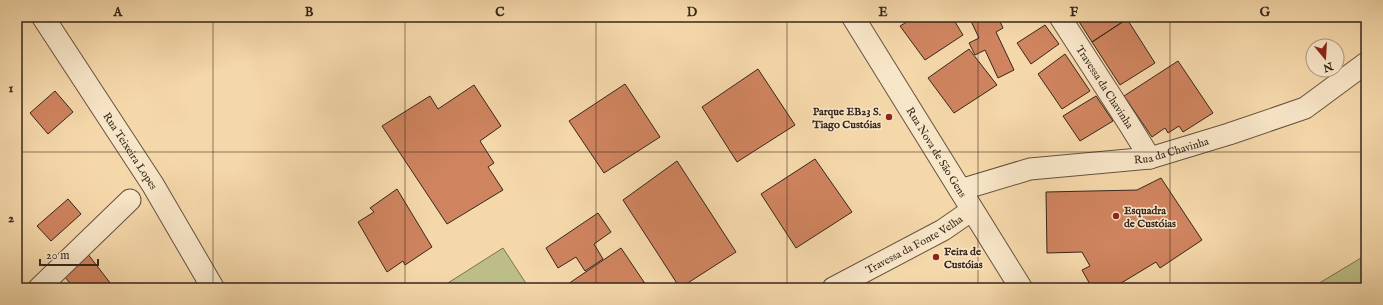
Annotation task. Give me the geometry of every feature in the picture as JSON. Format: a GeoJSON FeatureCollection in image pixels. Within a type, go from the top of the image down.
{"type":"FeatureCollection","features":[{"type":"Feature","properties":{"kind":"street","name":"Rua Teixeira Lopes"},"geometry":{"type":"LineString","coordinates":[[43,17],[153,185],[213,288]]}},
{"type":"Feature","properties":{"kind":"street","name":"Rua Nova de São Gens"},"geometry":{"type":"LineString","coordinates":[[853,17],[1021,288]]}},
{"type":"Feature","properties":{"kind":"street","name":"Travessa da Chavinha"},"geometry":{"type":"LineString","coordinates":[[1060,17],[1150,158]]}},
{"type":"Feature","properties":{"kind":"street","name":"Rua da Chavinha"},"geometry":{"type":"LineString","coordinates":[[960,190],[1030,169],[1150,158],[1229,134],[1305,108],[1366,63]]}},
{"type":"Feature","properties":{"kind":"street"},"geometry":{"type":"LineString","coordinates":[[39,288],[130,200]]}},
{"type":"Feature","properties":{"kind":"street","name":"Travessa da Fonte Velha"},"geometry":{"type":"LineString","coordinates":[[833,288],[943,230],[972,210]]}},
{"type":"Feature","properties":{"kind":"green space"},"geometry":{"type":"Polygon","coordinates":[[[503,248],[529,288],[440,288],[503,248]]]}},
{"type":"Feature","properties":{"kind":"green space"},"geometry":{"type":"Polygon","coordinates":[[[1366,255],[1366,288],[1311,288],[1366,255]]]}},
{"type":"Feature","properties":{"kind":"building"},"geometry":{"type":"Polygon","coordinates":[[[915,17],[952,17],[963,35],[925,60],[900,26],[915,17]]]}},
{"type":"Feature","properties":{"kind":"building"},"geometry":{"type":"Polygon","coordinates":[[[969,17],[998,17],[1003,28],[996,32],[1014,70],[998,78],[985,50],[975,55],[969,43],[979,38],[969,17]]]}},
{"type":"Feature","properties":{"kind":"building"},"geometry":{"type":"Polygon","coordinates":[[[1076,17],[1130,17],[1092,42],[1076,17]]]}},
{"type":"Feature","properties":{"kind":"building"},"geometry":{"type":"Polygon","coordinates":[[[1127,19],[1155,63],[1120,85],[1092,42],[1127,19]]]}},
{"type":"Feature","properties":{"kind":"building"},"geometry":{"type":"Polygon","coordinates":[[[1045,25],[1059,44],[1031,64],[1017,43],[1045,25]]]}},
{"type":"Feature","properties":{"kind":"building"},"geometry":{"type":"Polygon","coordinates":[[[969,49],[997,85],[954,113],[928,78],[969,49]]]}},
{"type":"Feature","properties":{"kind":"building"},"geometry":{"type":"Polygon","coordinates":[[[1065,54],[1090,91],[1062,109],[1038,74],[1065,54]]]}},
{"type":"Feature","properties":{"kind":"building"},"geometry":{"type":"Polygon","coordinates":[[[1178,61],[1213,113],[1183,132],[1179,126],[1168,133],[1165,128],[1152,137],[1124,96],[1178,61]]]}},
{"type":"Feature","properties":{"kind":"building"},"geometry":{"type":"Polygon","coordinates":[[[758,69],[795,125],[737,162],[702,107],[758,69]]]}},
{"type":"Feature","properties":{"kind":"building"},"geometry":{"type":"Polygon","coordinates":[[[625,84],[660,137],[604,173],[569,121],[625,84]]]}},
{"type":"Feature","properties":{"kind":"building"},"geometry":{"type":"Polygon","coordinates":[[[474,85],[501,126],[480,141],[494,163],[488,167],[503,190],[447,224],[382,126],[430,96],[438,109],[474,85]]]}},
{"type":"Feature","properties":{"kind":"building"},"geometry":{"type":"Polygon","coordinates":[[[55,91],[73,112],[48,134],[30,113],[55,91]]]}},
{"type":"Feature","properties":{"kind":"building"},"geometry":{"type":"Polygon","coordinates":[[[1096,96],[1113,121],[1080,141],[1063,116],[1096,96]]]}},
{"type":"Feature","properties":{"kind":"building"},"geometry":{"type":"Polygon","coordinates":[[[815,159],[852,212],[796,248],[761,194],[815,159]]]}},
{"type":"Feature","properties":{"kind":"building"},"geometry":{"type":"Polygon","coordinates":[[[677,161],[736,252],[680,288],[623,200],[677,161]]]}},
{"type":"Feature","properties":{"kind":"building","name":"Esquadra de Custóias"},"geometry":{"type":"Polygon","coordinates":[[[1161,178],[1202,240],[1160,268],[1156,262],[1113,288],[1092,288],[1082,270],[1090,266],[1082,252],[1047,253],[1046,192],[1137,190],[1161,178]]]}},
{"type":"Feature","properties":{"kind":"building"},"geometry":{"type":"Polygon","coordinates":[[[397,189],[432,247],[405,265],[403,261],[387,272],[358,222],[374,212],[370,208],[397,189]]]}},
{"type":"Feature","properties":{"kind":"building"},"geometry":{"type":"Polygon","coordinates":[[[68,199],[81,214],[51,241],[37,226],[68,199]]]}},
{"type":"Feature","properties":{"kind":"building"},"geometry":{"type":"Polygon","coordinates":[[[598,213],[611,232],[594,244],[603,259],[585,271],[576,257],[558,268],[546,248],[598,213]]]}},
{"type":"Feature","properties":{"kind":"building"},"geometry":{"type":"Polygon","coordinates":[[[621,248],[648,288],[571,288],[568,284],[621,248]]]}},
{"type":"Feature","properties":{"kind":"building"},"geometry":{"type":"Polygon","coordinates":[[[84,249],[114,288],[74,288],[60,271],[84,249]]]}},
{"type":"Feature","properties":{"kind":"place","name":"Parque EB23 S. Tiago Custóias"},"geometry":{"type":"Point","coordinates":[889,117]}},
{"type":"Feature","properties":{"kind":"place","name":"Esquadra de Custóias"},"geometry":{"type":"Point","coordinates":[1116,216]}},
{"type":"Feature","properties":{"kind":"place","name":"Feira de Custóias"},"geometry":{"type":"Point","coordinates":[936,257]}}]}
